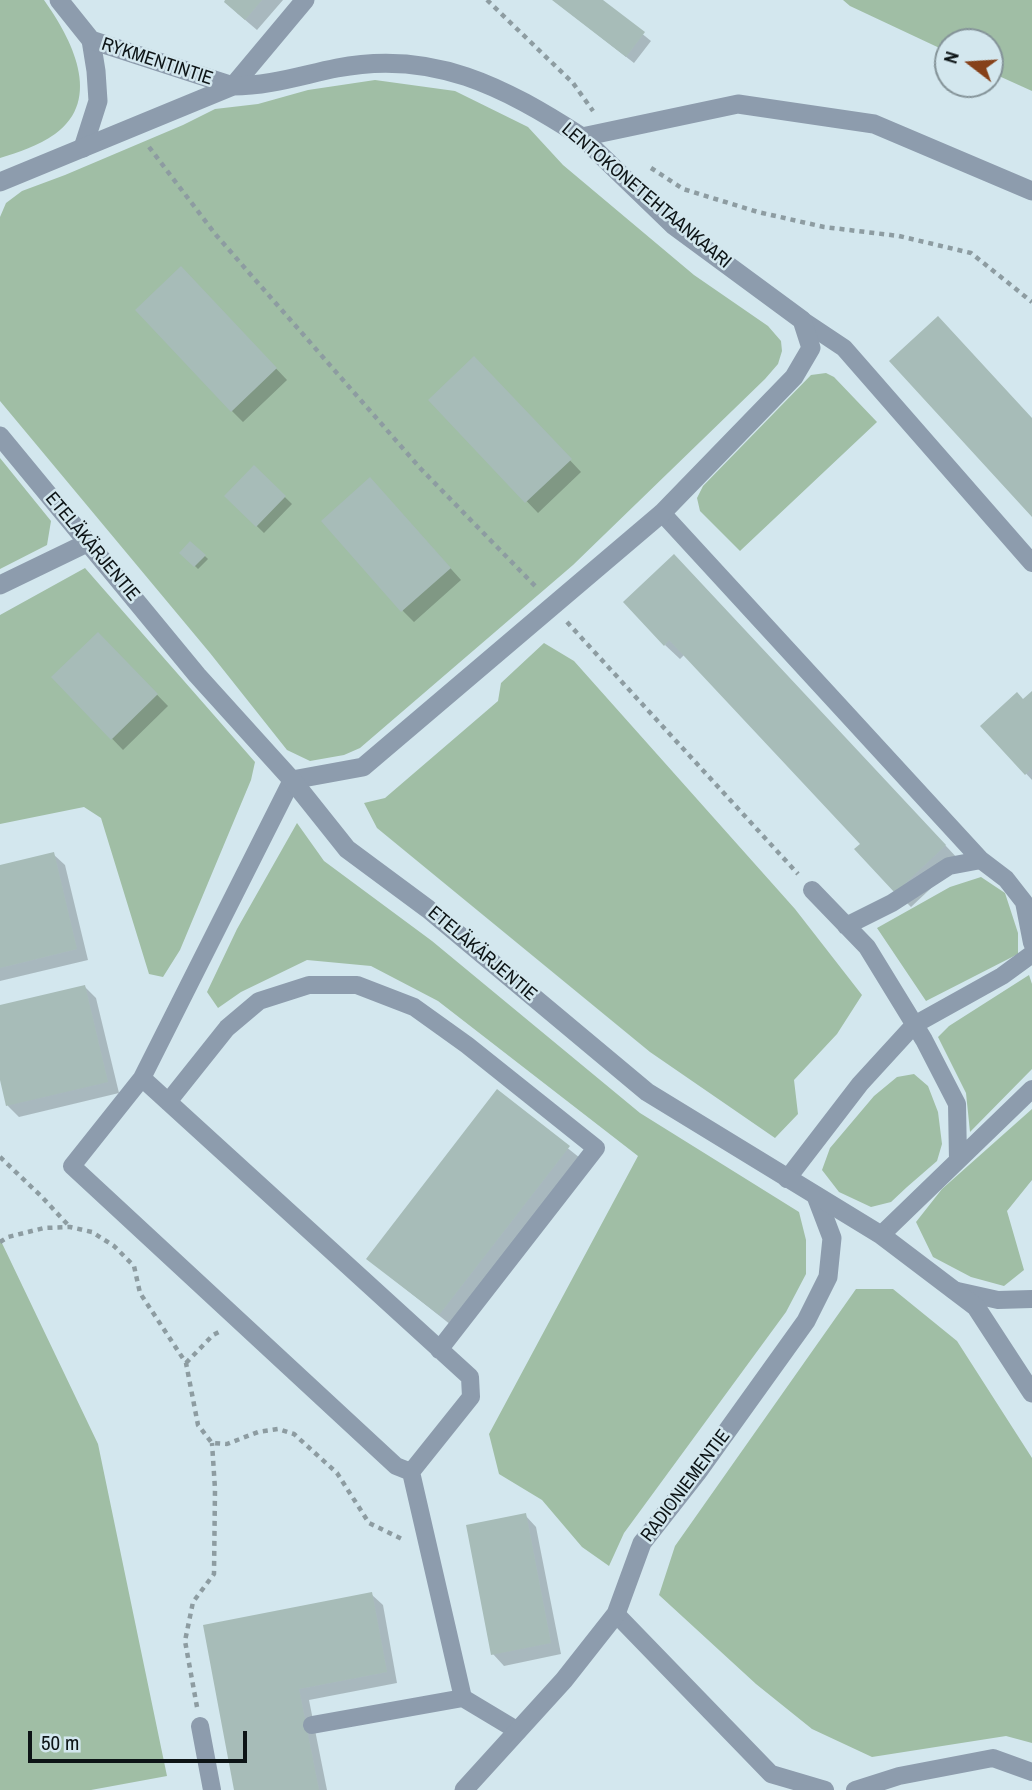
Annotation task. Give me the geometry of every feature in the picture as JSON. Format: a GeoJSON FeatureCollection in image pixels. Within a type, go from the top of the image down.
{"type":"FeatureCollection","features":[{"type":"Feature","properties":{"kind":"street","name":"RYKMENTINTIE"},"geometry":{"type":"LineString","coordinates":[[59,0],[91,40],[233,86]]}},
{"type":"Feature","properties":{"kind":"street"},"geometry":{"type":"LineString","coordinates":[[233,86],[305,0]]}},
{"type":"Feature","properties":{"kind":"street"},"geometry":{"type":"LineString","coordinates":[[83,148],[98,101],[91,40]]}},
{"type":"Feature","properties":{"kind":"street","name":"LENTOKONETEHTAANKAARI"},"geometry":{"type":"LineString","coordinates":[[0,182],[233,86],[259,86],[338,68],[390,61],[436,68],[492,85],[529,103],[582,136],[673,225],[802,320]]}},
{"type":"Feature","properties":{"kind":"street"},"geometry":{"type":"LineString","coordinates":[[582,136],[738,104],[874,124],[1032,191]]}},
{"type":"Feature","properties":{"kind":"street"},"geometry":{"type":"LineString","coordinates":[[292,780],[363,766],[662,513],[794,377],[811,348],[802,320]]}},
{"type":"Feature","properties":{"kind":"street","name":"ETELÄKÄRJENTIE"},"geometry":{"type":"LineString","coordinates":[[0,436],[197,675],[292,780],[347,849],[428,909],[647,1092],[881,1235],[976,1307],[1032,1392]]}},
{"type":"Feature","properties":{"kind":"street"},"geometry":{"type":"LineString","coordinates":[[0,585],[89,542]]}},
{"type":"Feature","properties":{"kind":"street","name":"RADIONIEMENTIE"},"geometry":{"type":"LineString","coordinates":[[464,1790],[564,1680],[616,1614],[642,1543],[697,1473],[806,1321],[828,1277],[832,1238],[816,1196]]}},
{"type":"Feature","properties":{"kind":"lane"},"geometry":{"type":"LineString","coordinates":[[802,320],[844,348],[1032,563]]}},
{"type":"Feature","properties":{"kind":"lane"},"geometry":{"type":"LineString","coordinates":[[662,513],[981,860],[1006,879],[1024,902],[1032,943]]}},
{"type":"Feature","properties":{"kind":"lane"},"geometry":{"type":"LineString","coordinates":[[292,780],[142,1078],[72,1166],[396,1466],[411,1472]]}},
{"type":"Feature","properties":{"kind":"lane"},"geometry":{"type":"LineString","coordinates":[[846,926],[892,903],[948,866],[981,860]]}},
{"type":"Feature","properties":{"kind":"lane"},"geometry":{"type":"LineString","coordinates":[[813,890],[867,947],[957,1104],[958,1160]]}},
{"type":"Feature","properties":{"kind":"lane"},"geometry":{"type":"LineString","coordinates":[[787,1179],[860,1084],[914,1025],[1002,976],[1032,954]]}},
{"type":"Feature","properties":{"kind":"lane"},"geometry":{"type":"LineString","coordinates":[[168,1102],[227,1028],[260,1001],[309,985],[357,985],[414,1007],[467,1045],[596,1147],[439,1350]]}},
{"type":"Feature","properties":{"kind":"lane"},"geometry":{"type":"LineString","coordinates":[[142,1078],[470,1377],[471,1397],[411,1472]]}},
{"type":"Feature","properties":{"kind":"lane"},"geometry":{"type":"LineString","coordinates":[[881,1235],[1032,1089]]}},
{"type":"Feature","properties":{"kind":"lane"},"geometry":{"type":"LineString","coordinates":[[950,1289],[998,1300],[1032,1299]]}},
{"type":"Feature","properties":{"kind":"lane"},"geometry":{"type":"LineString","coordinates":[[411,1472],[463,1698]]}},
{"type":"Feature","properties":{"kind":"lane"},"geometry":{"type":"LineString","coordinates":[[616,1614],[771,1774],[825,1790]]}},
{"type":"Feature","properties":{"kind":"lane"},"geometry":{"type":"LineString","coordinates":[[312,1725],[463,1698],[518,1731]]}},
{"type":"Feature","properties":{"kind":"lane"},"geometry":{"type":"LineString","coordinates":[[200,1726],[212,1790]]}},
{"type":"Feature","properties":{"kind":"lane"},"geometry":{"type":"LineString","coordinates":[[855,1790],[900,1776],[993,1758],[1032,1772]]}},
{"type":"Feature","properties":{"kind":"path"},"geometry":{"type":"LineString","coordinates":[[487,0],[573,83],[607,131]]}},
{"type":"Feature","properties":{"kind":"path"},"geometry":{"type":"LineString","coordinates":[[134,128],[216,235],[421,468],[530,580],[813,890]]}},
{"type":"Feature","properties":{"kind":"path"},"geometry":{"type":"LineString","coordinates":[[650,167],[683,189],[758,212],[824,227],[899,236],[971,253],[1032,302]]}},
{"type":"Feature","properties":{"kind":"path"},"geometry":{"type":"LineString","coordinates":[[0,1157],[70,1227]]}},
{"type":"Feature","properties":{"kind":"path"},"geometry":{"type":"LineString","coordinates":[[0,1242],[8,1237],[44,1228],[70,1227],[92,1232],[114,1246],[134,1266],[141,1293],[186,1363],[198,1425],[212,1443],[215,1489],[214,1574],[193,1602],[186,1641],[200,1726]]}},
{"type":"Feature","properties":{"kind":"path"},"geometry":{"type":"LineString","coordinates":[[186,1363],[213,1335],[242,1322]]}},
{"type":"Feature","properties":{"kind":"path"},"geometry":{"type":"LineString","coordinates":[[212,1443],[227,1444],[258,1432],[278,1429],[294,1434],[337,1473],[369,1523],[429,1553]]}},
{"type":"Feature","properties":{"kind":"green space"},"geometry":{"type":"Polygon","coordinates":[[[0,0],[44,0],[72,50],[80,86],[78,104],[70,120],[55,134],[0,158],[0,0]]]}},
{"type":"Feature","properties":{"kind":"green space"},"geometry":{"type":"Polygon","coordinates":[[[843,0],[1032,0],[1032,91],[1004,78],[1004,28],[934,28],[934,45],[850,6],[843,0]]]}},
{"type":"Feature","properties":{"kind":"green space"},"geometry":{"type":"Polygon","coordinates":[[[375,80],[455,91],[528,127],[563,165],[694,275],[768,326],[781,341],[782,351],[778,364],[765,379],[573,565],[360,748],[344,755],[310,761],[287,750],[210,653],[0,401],[0,217],[6,203],[22,191],[183,125],[215,109],[258,104],[308,90],[375,80]]]}},
{"type":"Feature","properties":{"kind":"green space"},"geometry":{"type":"Polygon","coordinates":[[[826,373],[834,377],[877,422],[740,551],[700,511],[697,498],[703,486],[811,375],[826,373]]]}},
{"type":"Feature","properties":{"kind":"green space"},"geometry":{"type":"Polygon","coordinates":[[[0,458],[51,521],[47,545],[0,569],[0,458]]]}},
{"type":"Feature","properties":{"kind":"green space"},"geometry":{"type":"Polygon","coordinates":[[[85,568],[255,762],[251,780],[180,950],[163,977],[149,974],[101,818],[84,807],[0,824],[0,615],[85,568]]]}},
{"type":"Feature","properties":{"kind":"green space"},"geometry":{"type":"Polygon","coordinates":[[[544,643],[574,661],[795,909],[862,995],[837,1034],[794,1080],[798,1114],[775,1138],[650,1052],[377,828],[364,803],[385,798],[498,701],[501,683],[544,643]]]}},
{"type":"Feature","properties":{"kind":"green space"},"geometry":{"type":"Polygon","coordinates":[[[297,823],[324,861],[432,941],[640,1113],[799,1212],[806,1240],[806,1274],[786,1312],[624,1533],[609,1566],[582,1547],[542,1500],[499,1474],[489,1434],[638,1156],[438,1001],[371,966],[307,960],[241,992],[218,1008],[207,992],[237,929],[297,823]]]}},
{"type":"Feature","properties":{"kind":"green space"},"geometry":{"type":"Polygon","coordinates":[[[981,877],[1005,893],[1018,933],[1018,954],[926,1001],[877,928],[950,887],[981,877]]]}},
{"type":"Feature","properties":{"kind":"green space"},"geometry":{"type":"Polygon","coordinates":[[[1029,975],[1032,984],[1032,1069],[970,1132],[966,1093],[938,1037],[949,1026],[1029,975]]]}},
{"type":"Feature","properties":{"kind":"green space"},"geometry":{"type":"Polygon","coordinates":[[[914,1074],[928,1086],[938,1112],[942,1144],[937,1161],[891,1202],[871,1207],[839,1192],[822,1170],[830,1148],[874,1096],[897,1077],[914,1074]]]}},
{"type":"Feature","properties":{"kind":"green space"},"geometry":{"type":"Polygon","coordinates":[[[1032,1109],[1032,1180],[1007,1211],[1024,1270],[1004,1286],[971,1277],[933,1257],[916,1222],[942,1189],[1032,1109]]]}},
{"type":"Feature","properties":{"kind":"green space"},"geometry":{"type":"Polygon","coordinates":[[[0,1239],[98,1444],[167,1776],[91,1790],[0,1790],[0,1239]]]}},
{"type":"Feature","properties":{"kind":"green space"},"geometry":{"type":"Polygon","coordinates":[[[856,1289],[893,1289],[957,1341],[1032,1458],[1032,1743],[1006,1736],[872,1757],[812,1729],[756,1684],[659,1595],[675,1546],[856,1289]]]}},
{"type":"Feature","properties":{"kind":"building"},"geometry":{"type":"Polygon","coordinates":[[[262,0],[245,20],[224,2],[262,0]]]}},
{"type":"Feature","properties":{"kind":"building"},"geometry":{"type":"Polygon","coordinates":[[[552,0],[603,0],[645,32],[626,57],[552,0]]]}},
{"type":"Feature","properties":{"kind":"building"},"geometry":{"type":"Polygon","coordinates":[[[181,266],[277,368],[231,412],[135,310],[181,266]]]}},
{"type":"Feature","properties":{"kind":"building"},"geometry":{"type":"Polygon","coordinates":[[[938,316],[1032,418],[1032,517],[889,361],[938,316]]]}},
{"type":"Feature","properties":{"kind":"building"},"geometry":{"type":"Polygon","coordinates":[[[474,356],[572,459],[525,503],[428,400],[474,356]]]}},
{"type":"Feature","properties":{"kind":"building"},"geometry":{"type":"Polygon","coordinates":[[[254,465],[286,496],[256,527],[224,496],[254,465]]]}},
{"type":"Feature","properties":{"kind":"building"},"geometry":{"type":"Polygon","coordinates":[[[370,477],[451,568],[401,612],[321,521],[370,477]]]}},
{"type":"Feature","properties":{"kind":"building"},"geometry":{"type":"Polygon","coordinates":[[[190,541],[206,555],[194,567],[179,553],[190,541]]]}},
{"type":"Feature","properties":{"kind":"building"},"geometry":{"type":"Polygon","coordinates":[[[674,554],[946,845],[895,893],[854,849],[860,844],[669,640],[664,646],[623,602],[674,554]]]}},
{"type":"Feature","properties":{"kind":"building"},"geometry":{"type":"Polygon","coordinates":[[[98,632],[158,694],[111,740],[51,677],[98,632]]]}},
{"type":"Feature","properties":{"kind":"building"},"geometry":{"type":"Polygon","coordinates":[[[1032,691],[1032,768],[1025,775],[980,726],[1017,692],[1023,699],[1032,691]]]}},
{"type":"Feature","properties":{"kind":"building"},"geometry":{"type":"Polygon","coordinates":[[[54,852],[77,949],[0,968],[0,865],[54,852]]]}},
{"type":"Feature","properties":{"kind":"building"},"geometry":{"type":"Polygon","coordinates":[[[85,985],[108,1082],[6,1106],[0,1080],[0,1005],[85,985]]]}},
{"type":"Feature","properties":{"kind":"building"},"geometry":{"type":"Polygon","coordinates":[[[497,1089],[570,1146],[439,1315],[366,1259],[497,1089]]]}},
{"type":"Feature","properties":{"kind":"building"},"geometry":{"type":"Polygon","coordinates":[[[526,1513],[551,1643],[491,1655],[466,1525],[526,1513]]]}},
{"type":"Feature","properties":{"kind":"building"},"geometry":{"type":"Polygon","coordinates":[[[372,1592],[387,1672],[299,1689],[319,1790],[234,1790],[203,1625],[372,1592]]]}}]}
